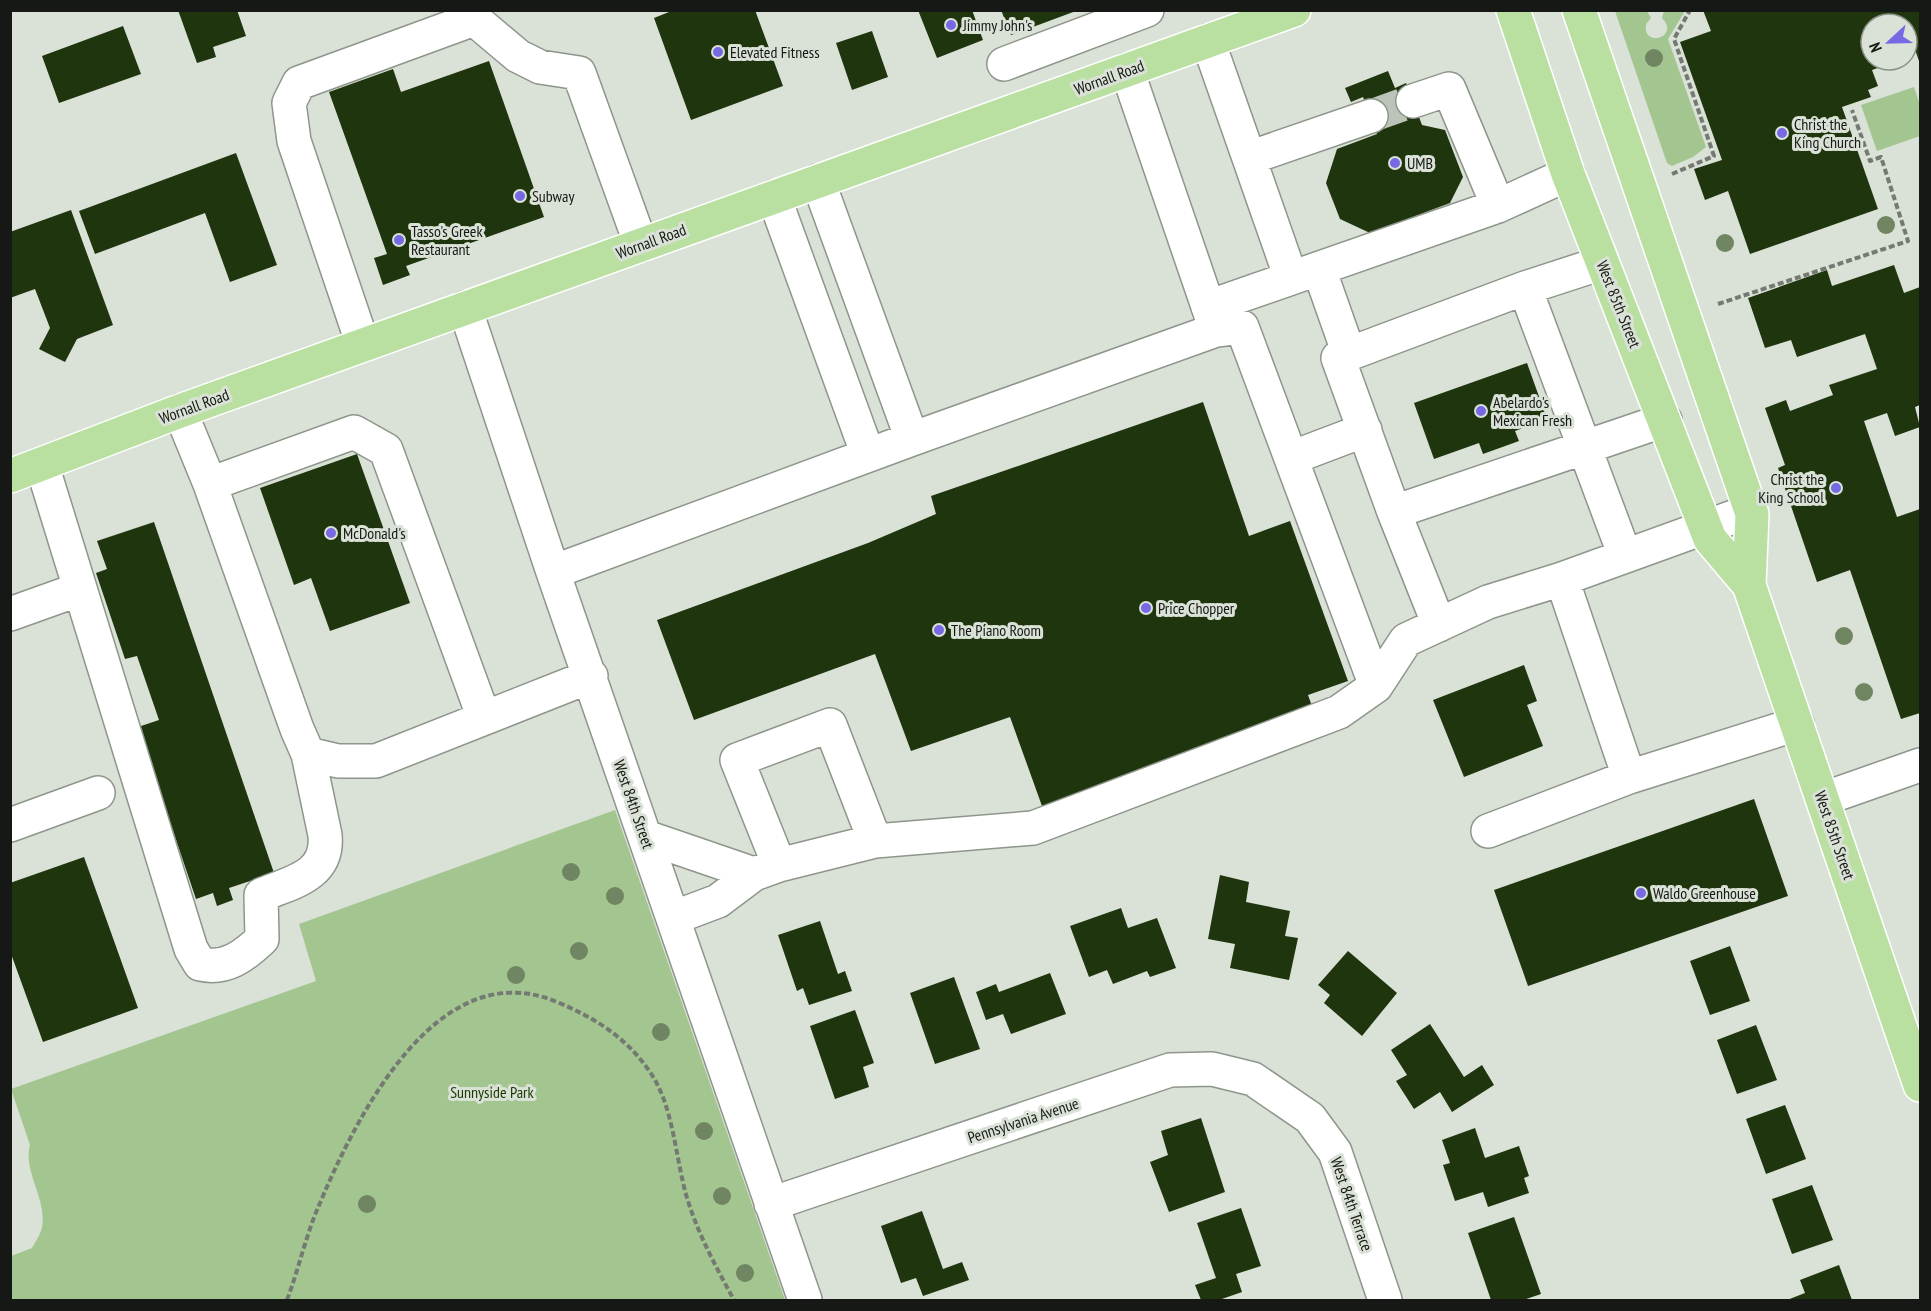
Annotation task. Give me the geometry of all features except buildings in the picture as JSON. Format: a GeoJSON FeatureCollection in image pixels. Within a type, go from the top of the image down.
{"type":"FeatureCollection","features":[{"type":"Feature","properties":{"kind":"main road","name":"Wornall Road"},"geometry":{"type":"LineString","coordinates":[[10,476],[180,411],[1294,10]]}},
{"type":"Feature","properties":{"kind":"main road","name":"West 85th Street"},"geometry":{"type":"LineString","coordinates":[[1513,10],[1568,174],[1710,539],[1749,585]]}},
{"type":"Feature","properties":{"kind":"main road","name":"West 85th Street"},"geometry":{"type":"LineString","coordinates":[[1579,10],[1750,511],[1749,585],[1920,1085]]}},
{"type":"Feature","properties":{"kind":"street"},"geometry":{"type":"LineString","coordinates":[[1004,64],[1147,10]]}},
{"type":"Feature","properties":{"kind":"street"},"geometry":{"type":"LineString","coordinates":[[363,345],[294,141],[289,103],[298,83],[474,19],[519,56],[540,67],[579,73],[641,245]]}},
{"type":"Feature","properties":{"kind":"street"},"geometry":{"type":"LineString","coordinates":[[1208,41],[1249,158],[1305,273],[1349,354]]}},
{"type":"Feature","properties":{"kind":"street"},"geometry":{"type":"LineString","coordinates":[[1127,70],[1212,319]]}},
{"type":"Feature","properties":{"kind":"street"},"geometry":{"type":"LineString","coordinates":[[1413,101],[1449,88],[1498,206]]}},
{"type":"Feature","properties":{"kind":"street"},"geometry":{"type":"LineString","coordinates":[[1249,158],[1371,116]]}},
{"type":"Feature","properties":{"kind":"street"},"geometry":{"type":"LineString","coordinates":[[553,572],[912,439],[1212,319],[1305,273],[1498,206],[1568,174]]}},
{"type":"Feature","properties":{"kind":"street"},"geometry":{"type":"LineString","coordinates":[[818,182],[912,439]]}},
{"type":"Feature","properties":{"kind":"street"},"geometry":{"type":"LineString","coordinates":[[774,197],[868,455]]}},
{"type":"Feature","properties":{"kind":"street"},"geometry":{"type":"LineString","coordinates":[[1439,625],[1338,358],[1525,288],[1602,263]]}},
{"type":"Feature","properties":{"kind":"street"},"geometry":{"type":"LineString","coordinates":[[1525,288],[1625,556]]}},
{"type":"Feature","properties":{"kind":"street","name":"West 84th Street"},"geometry":{"type":"LineString","coordinates":[[465,308],[553,572],[591,676],[805,1300]]}},
{"type":"Feature","properties":{"kind":"street"},"geometry":{"type":"LineString","coordinates":[[1212,319],[1242,327],[1376,687]]}},
{"type":"Feature","properties":{"kind":"street"},"geometry":{"type":"LineString","coordinates":[[42,465],[191,949],[200,964],[214,967],[243,957],[262,939],[261,895],[302,878],[321,865],[327,848],[308,754],[297,729],[210,484],[180,411]]}},
{"type":"Feature","properties":{"kind":"street"},"geometry":{"type":"LineString","coordinates":[[1395,512],[1665,420]]}},
{"type":"Feature","properties":{"kind":"street"},"geometry":{"type":"LineString","coordinates":[[1291,458],[1365,430]]}},
{"type":"Feature","properties":{"kind":"street"},"geometry":{"type":"LineString","coordinates":[[210,484],[354,432],[387,450],[484,718]]}},
{"type":"Feature","properties":{"kind":"street"},"geometry":{"type":"LineString","coordinates":[[673,918],[718,901],[766,870],[875,841],[1033,828],[1339,712],[1376,687],[1406,640],[1488,602],[1562,579],[1750,511]]}},
{"type":"Feature","properties":{"kind":"street"},"geometry":{"type":"LineString","coordinates":[[1562,579],[1629,777]]}},
{"type":"Feature","properties":{"kind":"street"},"geometry":{"type":"LineString","coordinates":[[10,614],[80,589]]}},
{"type":"Feature","properties":{"kind":"street"},"geometry":{"type":"LineString","coordinates":[[308,754],[338,761],[376,761],[591,676]]}},
{"type":"Feature","properties":{"kind":"street"},"geometry":{"type":"LineString","coordinates":[[1488,831],[1629,777],[1797,724]]}},
{"type":"Feature","properties":{"kind":"street"},"geometry":{"type":"LineString","coordinates":[[766,870],[737,760],[830,725],[875,841]]}},
{"type":"Feature","properties":{"kind":"street"},"geometry":{"type":"LineString","coordinates":[[1823,799],[1920,765]]}},
{"type":"Feature","properties":{"kind":"street"},"geometry":{"type":"LineString","coordinates":[[10,825],[98,793]]}},
{"type":"Feature","properties":{"kind":"street"},"geometry":{"type":"LineString","coordinates":[[646,837],[766,870]]}},
{"type":"Feature","properties":{"kind":"street","name":"Pennsylvania Avenue"},"geometry":{"type":"LineString","coordinates":[[771,1204],[1170,1070],[1212,1070],[1253,1079],[1275,1095]]}},
{"type":"Feature","properties":{"kind":"street","name":"West 84th Terrace"},"geometry":{"type":"LineString","coordinates":[[1275,1095],[1310,1118],[1335,1152],[1385,1300]]}},
{"type":"Feature","properties":{"kind":"path"},"geometry":{"type":"LineString","coordinates":[[1674,173],[1714,156],[1674,39],[1690,10]]}},
{"type":"Feature","properties":{"kind":"path"},"geometry":{"type":"LineString","coordinates":[[1715,306],[1910,240],[1881,158],[1870,161],[1852,110]]}},
{"type":"Feature","properties":{"kind":"path"},"geometry":{"type":"LineString","coordinates":[[287,1300],[316,1212],[337,1164],[383,1081],[424,1033],[472,1001],[497,993],[518,991],[555,1001],[610,1028],[629,1044],[651,1074],[664,1104],[694,1218],[705,1247],[734,1300]]}},
{"type":"Feature","properties":{"kind":"green space"},"geometry":{"type":"Polygon","coordinates":[[[1615,11],[1647,11],[1651,18],[1646,24],[1646,32],[1649,36],[1660,38],[1667,30],[1667,25],[1662,18],[1664,11],[1685,11],[1668,39],[1706,147],[1693,157],[1672,166],[1667,163],[1615,11]]]}},
{"type":"Feature","properties":{"kind":"green space"},"geometry":{"type":"Polygon","coordinates":[[[1914,87],[1920,105],[1920,136],[1877,151],[1861,105],[1914,87]]]}},
{"type":"Feature","properties":{"kind":"green space","name":"Sunnyside Park"},"geometry":{"type":"Polygon","coordinates":[[[615,810],[785,1300],[11,1300],[11,1256],[32,1248],[40,1233],[43,1220],[30,1166],[30,1145],[11,1089],[316,981],[299,924],[615,810]]]}},
{"type":"Feature","properties":{"kind":"tunnel"},"geometry":{"type":"LineString","coordinates":[[1371,116],[1413,101]]}},
{"type":"Feature","properties":{"kind":"place","name":"Jimmy John's"},"geometry":{"type":"Point","coordinates":[951,25]}},
{"type":"Feature","properties":{"kind":"place","name":"Elevated Fitness"},"geometry":{"type":"Point","coordinates":[718,52]}},
{"type":"Feature","properties":{"kind":"place","name":"Christ the King Church"},"geometry":{"type":"Point","coordinates":[1782,133]}},
{"type":"Feature","properties":{"kind":"place","name":"UMB"},"geometry":{"type":"Point","coordinates":[1395,163]}},
{"type":"Feature","properties":{"kind":"place","name":"Subway"},"geometry":{"type":"Point","coordinates":[520,196]}},
{"type":"Feature","properties":{"kind":"place","name":"Tasso's Greek Restaurant"},"geometry":{"type":"Point","coordinates":[399,240]}},
{"type":"Feature","properties":{"kind":"place","name":"Abelardo's Mexican Fresh"},"geometry":{"type":"Point","coordinates":[1481,411]}},
{"type":"Feature","properties":{"kind":"place","name":"Christ the King School"},"geometry":{"type":"Point","coordinates":[1836,488]}},
{"type":"Feature","properties":{"kind":"place","name":"McDonald's"},"geometry":{"type":"Point","coordinates":[331,533]}},
{"type":"Feature","properties":{"kind":"place","name":"Price Chopper"},"geometry":{"type":"Point","coordinates":[1146,608]}},
{"type":"Feature","properties":{"kind":"place","name":"The Piano Room"},"geometry":{"type":"Point","coordinates":[939,630]}},
{"type":"Feature","properties":{"kind":"place","name":"Waldo Greenhouse"},"geometry":{"type":"Point","coordinates":[1641,893]}}]}
